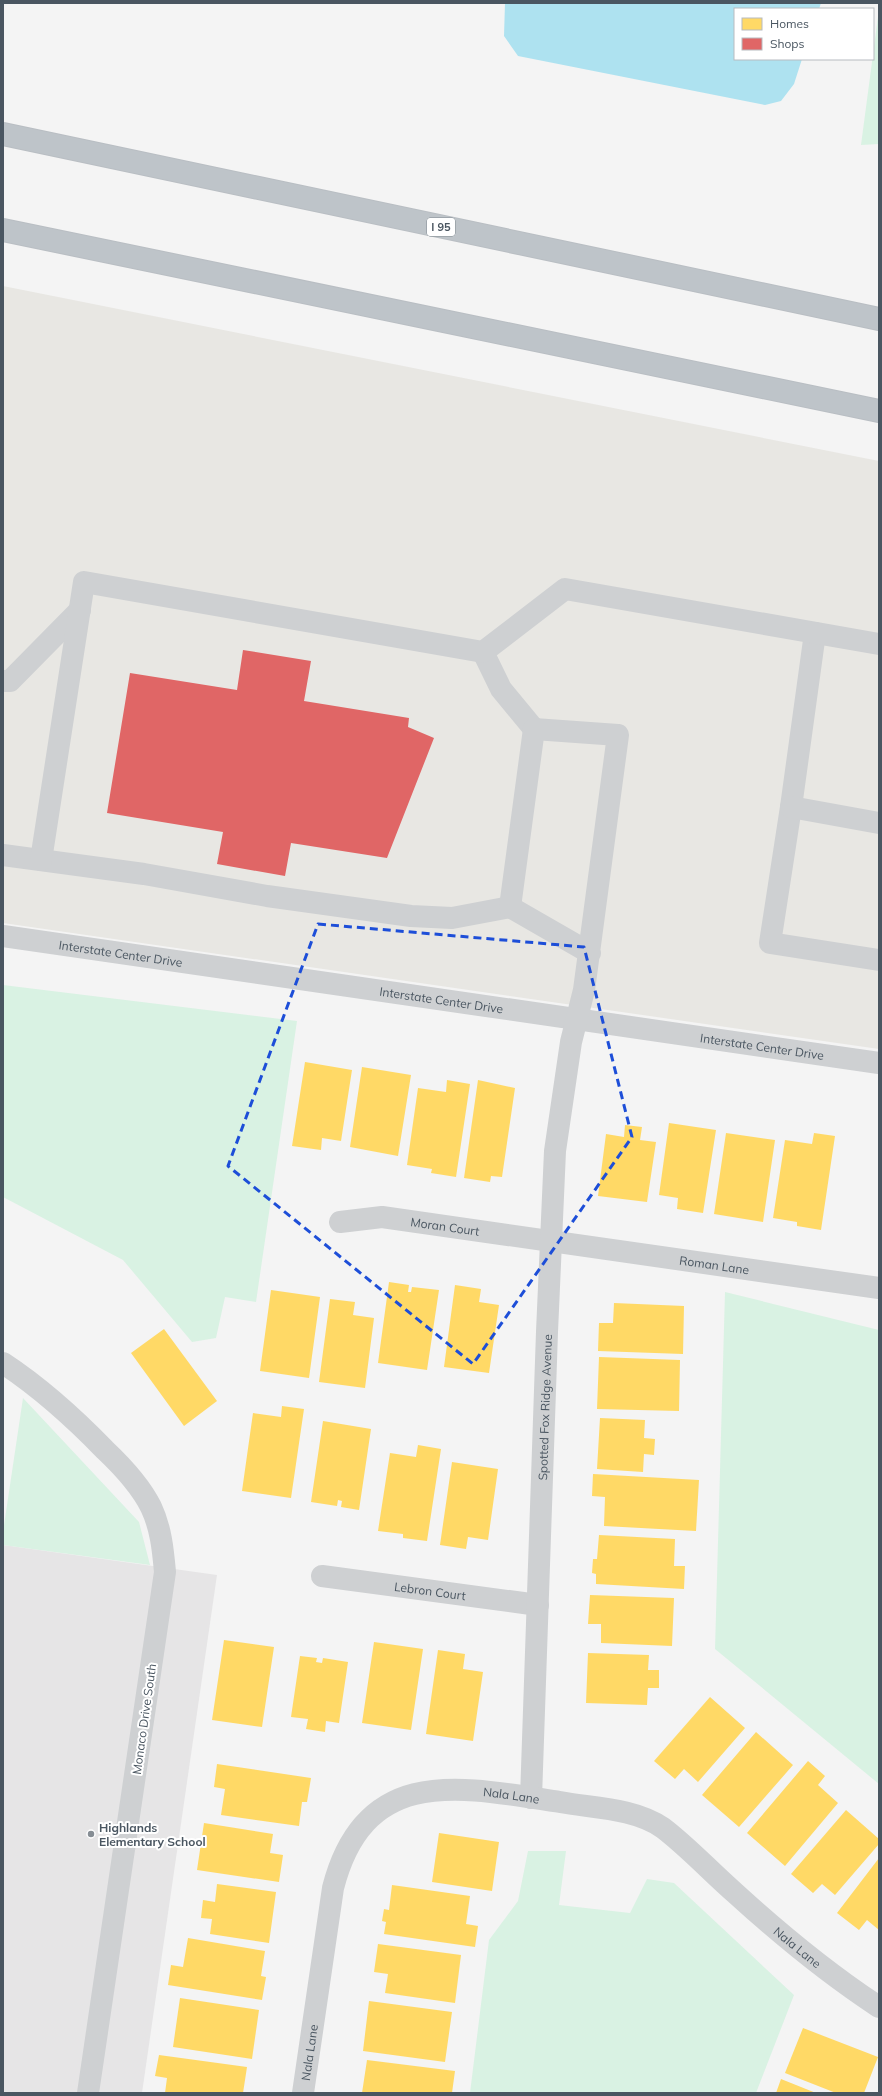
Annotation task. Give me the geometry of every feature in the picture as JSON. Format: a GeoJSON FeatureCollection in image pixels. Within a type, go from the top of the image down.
{"type":"FeatureCollection","features":[{"type":"Feature","properties":{"kind":"highway","name":"I 95"},"geometry":{"type":"LineString","coordinates":[[3,134],[879,319]]}},
{"type":"Feature","properties":{"kind":"highway"},"geometry":{"type":"LineString","coordinates":[[3,230],[879,411]]}},
{"type":"Feature","properties":{"kind":"street"},"geometry":{"type":"LineString","coordinates":[[41,860],[84,582],[483,652],[565,589],[879,644]]}},
{"type":"Feature","properties":{"kind":"street"},"geometry":{"type":"LineString","coordinates":[[3,681],[10,681],[80,610]]}},
{"type":"Feature","properties":{"kind":"street"},"geometry":{"type":"LineString","coordinates":[[815,633],[791,807],[770,943],[879,960]]}},
{"type":"Feature","properties":{"kind":"street"},"geometry":{"type":"LineString","coordinates":[[483,652],[501,689],[534,729],[510,907]]}},
{"type":"Feature","properties":{"kind":"street","name":"Spotted Fox Ridge Avenue"},"geometry":{"type":"LineString","coordinates":[[531,1798],[555,1151],[576,1019],[584,990],[590,953],[618,735],[534,729]]}},
{"type":"Feature","properties":{"kind":"street"},"geometry":{"type":"LineString","coordinates":[[791,807],[879,823]]}},
{"type":"Feature","properties":{"kind":"street"},"geometry":{"type":"LineString","coordinates":[[3,855],[411,916],[452,918],[510,907],[590,953]]}},
{"type":"Feature","properties":{"kind":"street","name":"Interstate Center Drive"},"geometry":{"type":"LineString","coordinates":[[3,936],[879,1063]]}},
{"type":"Feature","properties":{"kind":"street","name":"Moran Court"},"geometry":{"type":"LineString","coordinates":[[340,1222],[382,1217],[551,1240]]}},
{"type":"Feature","properties":{"kind":"street","name":"Roman Lane"},"geometry":{"type":"LineString","coordinates":[[551,1240],[879,1288]]}},
{"type":"Feature","properties":{"kind":"street","name":"Monaco Drive South"},"geometry":{"type":"LineString","coordinates":[[3,1363],[41,1390],[71,1416],[132,1477],[151,1507],[162,1537],[165,1572],[88,2093]]}},
{"type":"Feature","properties":{"kind":"street","name":"Lebron Court"},"geometry":{"type":"LineString","coordinates":[[322,1576],[538,1605]]}},
{"type":"Feature","properties":{"kind":"street","name":"Nala Lane"},"geometry":{"type":"LineString","coordinates":[[303,2093],[334,1888],[343,1855],[361,1828],[381,1810],[403,1797],[429,1790],[459,1788],[632,1814],[662,1827],[797,1948],[879,2007]]}},
{"type":"Feature","properties":{"kind":"highlighted area"},"geometry":{"type":"Polygon","coordinates":[[[318,924],[584,947],[632,1137],[473,1364],[228,1166],[318,924]]]}},
{"type":"Feature","properties":{"kind":"shaded area"},"geometry":{"type":"Polygon","coordinates":[[[3,286],[879,461],[879,1049],[3,923],[3,286]]]}},
{"type":"Feature","properties":{"kind":"shaded area","name":"Highlands Elementary School"},"geometry":{"type":"Polygon","coordinates":[[[3,1545],[217,1575],[142,2093],[3,2093],[3,1545]]]}},
{"type":"Feature","properties":{"kind":"green space"},"geometry":{"type":"Polygon","coordinates":[[[879,9],[879,144],[861,145],[872,60],[874,60],[874,47],[879,9]]]}},
{"type":"Feature","properties":{"kind":"green space"},"geometry":{"type":"Polygon","coordinates":[[[3,985],[297,1021],[256,1302],[225,1297],[216,1338],[192,1342],[123,1260],[3,1197],[3,985]]]}},
{"type":"Feature","properties":{"kind":"green space"},"geometry":{"type":"Polygon","coordinates":[[[725,1292],[879,1330],[879,1784],[715,1649],[725,1292]]]}},
{"type":"Feature","properties":{"kind":"green space"},"geometry":{"type":"Polygon","coordinates":[[[23,1398],[139,1522],[150,1565],[3,1545],[3,1532],[23,1398]]]}},
{"type":"Feature","properties":{"kind":"green space"},"geometry":{"type":"Polygon","coordinates":[[[528,1851],[566,1851],[559,1905],[630,1913],[647,1879],[674,1883],[794,1995],[756,2093],[470,2093],[489,1940],[518,1901],[528,1851]]]}},
{"type":"Feature","properties":{"kind":"water"},"geometry":{"type":"Polygon","coordinates":[[[505,3],[821,3],[819,8],[734,8],[734,60],[802,60],[794,84],[781,101],[765,105],[518,56],[504,36],[505,3]]]}},
{"type":"Feature","properties":{"kind":"building: Homes"},"geometry":{"type":"Polygon","coordinates":[[[305,1062],[352,1070],[341,1141],[322,1138],[321,1150],[292,1146],[305,1062]]]}},
{"type":"Feature","properties":{"kind":"building: Homes"},"geometry":{"type":"Polygon","coordinates":[[[362,1067],[411,1075],[398,1156],[350,1147],[362,1067]]]}},
{"type":"Feature","properties":{"kind":"building: Homes"},"geometry":{"type":"Polygon","coordinates":[[[447,1080],[470,1084],[456,1177],[431,1173],[432,1169],[407,1165],[418,1088],[446,1092],[447,1080]]]}},
{"type":"Feature","properties":{"kind":"building: Homes"},"geometry":{"type":"Polygon","coordinates":[[[478,1080],[515,1088],[502,1177],[491,1176],[490,1182],[464,1178],[478,1080]]]}},
{"type":"Feature","properties":{"kind":"building: Homes"},"geometry":{"type":"Polygon","coordinates":[[[669,1123],[716,1130],[703,1213],[677,1209],[678,1198],[659,1195],[669,1123]]]}},
{"type":"Feature","properties":{"kind":"building: Homes"},"geometry":{"type":"Polygon","coordinates":[[[625,1125],[642,1127],[640,1140],[656,1142],[647,1202],[598,1196],[606,1134],[624,1137],[625,1125]]]}},
{"type":"Feature","properties":{"kind":"building: Homes"},"geometry":{"type":"Polygon","coordinates":[[[726,1133],[775,1140],[763,1222],[714,1214],[726,1133]]]}},
{"type":"Feature","properties":{"kind":"building: Homes"},"geometry":{"type":"Polygon","coordinates":[[[814,1133],[835,1136],[821,1230],[797,1226],[797,1222],[773,1218],[785,1140],[812,1144],[814,1133]]]}},
{"type":"Feature","properties":{"kind":"building: Homes"},"geometry":{"type":"Polygon","coordinates":[[[389,1282],[409,1285],[408,1292],[411,1292],[412,1287],[439,1290],[427,1370],[378,1363],[389,1282]]]}},
{"type":"Feature","properties":{"kind":"building: Homes"},"geometry":{"type":"Polygon","coordinates":[[[455,1285],[481,1289],[479,1302],[499,1305],[489,1373],[444,1367],[455,1285]]]}},
{"type":"Feature","properties":{"kind":"building: Homes"},"geometry":{"type":"Polygon","coordinates":[[[271,1290],[320,1297],[309,1378],[260,1371],[271,1290]]]}},
{"type":"Feature","properties":{"kind":"building: Homes"},"geometry":{"type":"Polygon","coordinates":[[[330,1299],[355,1302],[353,1315],[374,1318],[365,1388],[319,1382],[330,1299]]]}},
{"type":"Feature","properties":{"kind":"building: Homes"},"geometry":{"type":"Polygon","coordinates":[[[614,1303],[684,1306],[683,1354],[598,1351],[599,1323],[613,1323],[614,1303]]]}},
{"type":"Feature","properties":{"kind":"building: Homes"},"geometry":{"type":"Polygon","coordinates":[[[164,1329],[217,1401],[184,1426],[131,1353],[164,1329]]]}},
{"type":"Feature","properties":{"kind":"building: Homes"},"geometry":{"type":"Polygon","coordinates":[[[599,1357],[680,1360],[679,1411],[597,1409],[599,1357]]]}},
{"type":"Feature","properties":{"kind":"building: Homes"},"geometry":{"type":"Polygon","coordinates":[[[282,1406],[304,1409],[291,1498],[242,1491],[253,1413],[281,1417],[282,1406]]]}},
{"type":"Feature","properties":{"kind":"building: Homes"},"geometry":{"type":"Polygon","coordinates":[[[600,1418],[645,1420],[644,1438],[655,1439],[654,1455],[644,1454],[643,1472],[597,1469],[600,1418]]]}},
{"type":"Feature","properties":{"kind":"building: Homes"},"geometry":{"type":"Polygon","coordinates":[[[323,1421],[371,1429],[359,1510],[341,1507],[342,1501],[338,1500],[337,1506],[311,1502],[323,1421]]]}},
{"type":"Feature","properties":{"kind":"building: Homes"},"geometry":{"type":"Polygon","coordinates":[[[418,1445],[441,1449],[427,1541],[403,1538],[403,1534],[378,1531],[390,1453],[416,1457],[418,1445]]]}},
{"type":"Feature","properties":{"kind":"building: Homes"},"geometry":{"type":"Polygon","coordinates":[[[452,1462],[498,1469],[488,1540],[468,1537],[466,1549],[440,1545],[452,1462]]]}},
{"type":"Feature","properties":{"kind":"building: Homes"},"geometry":{"type":"Polygon","coordinates":[[[593,1474],[699,1480],[696,1531],[604,1526],[605,1497],[592,1496],[593,1474]]]}},
{"type":"Feature","properties":{"kind":"building: Homes"},"geometry":{"type":"Polygon","coordinates":[[[599,1535],[675,1539],[674,1566],[685,1566],[684,1589],[596,1584],[596,1574],[592,1573],[593,1559],[597,1559],[599,1535]]]}},
{"type":"Feature","properties":{"kind":"building: Homes"},"geometry":{"type":"Polygon","coordinates":[[[590,1595],[674,1598],[672,1646],[601,1643],[601,1624],[588,1624],[590,1595]]]}},
{"type":"Feature","properties":{"kind":"building: Homes"},"geometry":{"type":"Polygon","coordinates":[[[224,1640],[274,1647],[262,1727],[212,1720],[224,1640]]]}},
{"type":"Feature","properties":{"kind":"building: Homes"},"geometry":{"type":"Polygon","coordinates":[[[374,1642],[423,1649],[411,1730],[362,1723],[374,1642]]]}},
{"type":"Feature","properties":{"kind":"building: Homes"},"geometry":{"type":"Polygon","coordinates":[[[438,1650],[465,1654],[463,1669],[483,1672],[473,1741],[426,1734],[438,1650]]]}},
{"type":"Feature","properties":{"kind":"building: Homes"},"geometry":{"type":"Polygon","coordinates":[[[588,1653],[649,1655],[648,1670],[659,1670],[659,1688],[648,1688],[647,1705],[586,1703],[588,1653]]]}},
{"type":"Feature","properties":{"kind":"building: Homes"},"geometry":{"type":"Polygon","coordinates":[[[300,1656],[317,1658],[316,1662],[322,1663],[323,1658],[348,1662],[339,1723],[326,1721],[325,1732],[306,1729],[308,1719],[291,1717],[300,1656]]]}},
{"type":"Feature","properties":{"kind":"building: Homes"},"geometry":{"type":"Polygon","coordinates":[[[710,1697],[745,1728],[698,1782],[684,1769],[675,1779],[654,1761],[710,1697]]]}},
{"type":"Feature","properties":{"kind":"building: Homes"},"geometry":{"type":"Polygon","coordinates":[[[756,1732],[793,1765],[739,1827],[702,1795],[756,1732]]]}},
{"type":"Feature","properties":{"kind":"building: Homes"},"geometry":{"type":"Polygon","coordinates":[[[808,1761],[825,1776],[818,1785],[838,1803],[785,1866],[747,1833],[808,1761]]]}},
{"type":"Feature","properties":{"kind":"building: Homes"},"geometry":{"type":"Polygon","coordinates":[[[217,1764],[311,1778],[307,1802],[302,1802],[299,1826],[221,1815],[225,1789],[214,1787],[217,1764]]]}},
{"type":"Feature","properties":{"kind":"building: Homes"},"geometry":{"type":"Polygon","coordinates":[[[846,1810],[879,1839],[879,1844],[835,1895],[822,1884],[813,1893],[791,1874],[846,1810]]]}},
{"type":"Feature","properties":{"kind":"building: Homes"},"geometry":{"type":"Polygon","coordinates":[[[204,1823],[273,1834],[270,1853],[283,1855],[279,1882],[197,1870],[204,1823]]]}},
{"type":"Feature","properties":{"kind":"building: Homes"},"geometry":{"type":"Polygon","coordinates":[[[439,1833],[499,1842],[492,1891],[432,1882],[439,1833]]]}},
{"type":"Feature","properties":{"kind":"building: Homes"},"geometry":{"type":"Polygon","coordinates":[[[879,1858],[879,1930],[867,1920],[859,1930],[837,1913],[879,1858]]]}},
{"type":"Feature","properties":{"kind":"building: Homes"},"geometry":{"type":"Polygon","coordinates":[[[217,1884],[276,1892],[269,1943],[210,1934],[212,1919],[201,1918],[203,1900],[215,1902],[217,1884]]]}},
{"type":"Feature","properties":{"kind":"building: Homes"},"geometry":{"type":"Polygon","coordinates":[[[392,1885],[470,1896],[466,1924],[478,1926],[475,1947],[384,1934],[386,1922],[382,1921],[384,1909],[389,1910],[392,1885]]]}},
{"type":"Feature","properties":{"kind":"building: Homes"},"geometry":{"type":"Polygon","coordinates":[[[188,1938],[265,1951],[261,1976],[266,1977],[262,2000],[168,1985],[171,1965],[183,1967],[188,1938]]]}},
{"type":"Feature","properties":{"kind":"building: Homes"},"geometry":{"type":"Polygon","coordinates":[[[378,1944],[461,1955],[455,2003],[385,1993],[388,1974],[374,1972],[378,1944]]]}},
{"type":"Feature","properties":{"kind":"building: Homes"},"geometry":{"type":"Polygon","coordinates":[[[180,1998],[259,2010],[252,2059],[173,2047],[180,1998]]]}},
{"type":"Feature","properties":{"kind":"building: Homes"},"geometry":{"type":"Polygon","coordinates":[[[369,2001],[452,2012],[445,2062],[363,2051],[369,2001]]]}},
{"type":"Feature","properties":{"kind":"building: Homes"},"geometry":{"type":"Polygon","coordinates":[[[803,2028],[878,2057],[864,2093],[836,2093],[785,2073],[803,2028]]]}},
{"type":"Feature","properties":{"kind":"building: Homes"},"geometry":{"type":"Polygon","coordinates":[[[159,2055],[247,2067],[243,2093],[165,2093],[167,2078],[155,2076],[159,2055]]]}},
{"type":"Feature","properties":{"kind":"building: Homes"},"geometry":{"type":"Polygon","coordinates":[[[367,2060],[455,2071],[452,2093],[362,2093],[367,2060]]]}},
{"type":"Feature","properties":{"kind":"building: Homes"},"geometry":{"type":"Polygon","coordinates":[[[781,2079],[816,2093],[776,2093],[781,2079]]]}},
{"type":"Feature","properties":{"kind":"building: Shops"},"geometry":{"type":"Polygon","coordinates":[[[243,650],[311,661],[304,701],[409,718],[408,727],[434,738],[387,858],[291,843],[285,876],[217,864],[223,832],[107,813],[130,673],[237,690],[243,650]]]}},
{"type":"Feature","properties":{"kind":"place","name":"Highlands Elementary School"},"geometry":{"type":"Point","coordinates":[91,1834]}}]}
